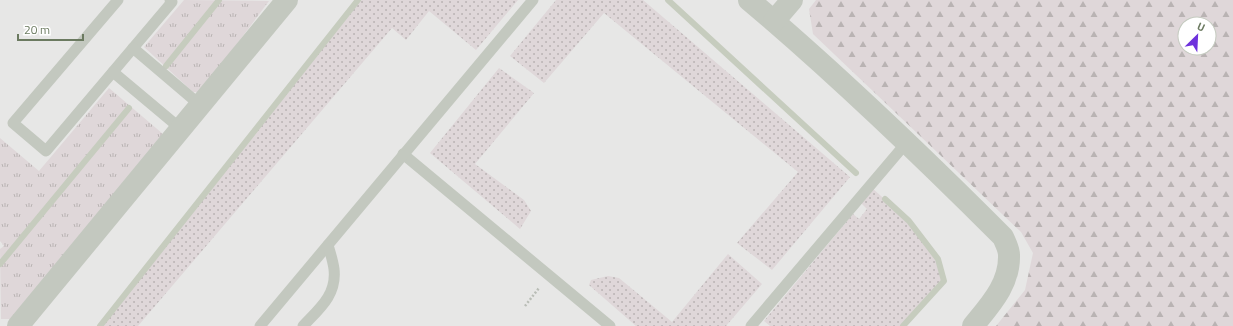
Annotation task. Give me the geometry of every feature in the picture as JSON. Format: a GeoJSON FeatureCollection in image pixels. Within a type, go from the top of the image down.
{"type":"FeatureCollection","features":[{"type":"Feature","properties":{"kind":"street"},"geometry":{"type":"LineString","coordinates":[[18,326],[286,0]]}},
{"type":"Feature","properties":{"kind":"street"},"geometry":{"type":"LineString","coordinates":[[750,0],[907,142],[1003,237],[1009,254],[1008,269],[1002,288],[973,326]]}},
{"type":"Feature","properties":{"kind":"street"},"geometry":{"type":"LineString","coordinates":[[774,21],[792,0]]}},
{"type":"Feature","properties":{"kind":"lane"},"geometry":{"type":"LineString","coordinates":[[118,0],[13,123],[46,151],[172,2],[170,0]]}},
{"type":"Feature","properties":{"kind":"lane"},"geometry":{"type":"LineString","coordinates":[[260,326],[533,0]]}},
{"type":"Feature","properties":{"kind":"lane"},"geometry":{"type":"LineString","coordinates":[[133,48],[200,105]]}},
{"type":"Feature","properties":{"kind":"lane"},"geometry":{"type":"LineString","coordinates":[[113,72],[181,129]]}},
{"type":"Feature","properties":{"kind":"lane"},"geometry":{"type":"LineString","coordinates":[[751,326],[907,142]]}},
{"type":"Feature","properties":{"kind":"lane"},"geometry":{"type":"LineString","coordinates":[[403,154],[610,326]]}},
{"type":"Feature","properties":{"kind":"lane"},"geometry":{"type":"LineString","coordinates":[[303,326],[328,299],[334,282],[334,268],[328,245]]}},
{"type":"Feature","properties":{"kind":"path"},"geometry":{"type":"LineString","coordinates":[[525,306],[540,286]]}},
{"type":"Feature","properties":{"kind":"shaded area"},"geometry":{"type":"Polygon","coordinates":[[[0,0],[1233,0],[1233,326],[0,326],[0,0]]]}},
{"type":"Feature","properties":{"kind":"green space"},"geometry":{"type":"Polygon","coordinates":[[[184,0],[269,1],[201,92],[193,92],[144,47],[184,0]]]}},
{"type":"Feature","properties":{"kind":"green space"},"geometry":{"type":"Polygon","coordinates":[[[358,0],[518,0],[476,50],[429,11],[406,40],[392,28],[138,326],[100,326],[358,0]]]}},
{"type":"Feature","properties":{"kind":"green space"},"geometry":{"type":"Polygon","coordinates":[[[556,0],[643,0],[850,177],[772,270],[737,243],[798,172],[604,13],[544,83],[510,56],[556,0]]]}},
{"type":"Feature","properties":{"kind":"green space"},"geometry":{"type":"Polygon","coordinates":[[[816,0],[1233,0],[1233,326],[996,326],[1025,290],[1033,253],[1021,232],[813,34],[809,9],[816,0]]]}},
{"type":"Feature","properties":{"kind":"green space"},"geometry":{"type":"Polygon","coordinates":[[[499,68],[534,93],[475,164],[524,200],[531,211],[520,229],[430,153],[499,68]]]}},
{"type":"Feature","properties":{"kind":"green space"},"geometry":{"type":"Polygon","coordinates":[[[109,88],[163,134],[19,311],[10,319],[1,319],[0,249],[4,246],[0,241],[0,138],[39,171],[109,88]]]}},
{"type":"Feature","properties":{"kind":"green space"},"geometry":{"type":"Polygon","coordinates":[[[872,188],[909,221],[938,259],[944,281],[903,326],[770,326],[764,321],[853,214],[859,219],[867,209],[859,201],[872,188]]]}},
{"type":"Feature","properties":{"kind":"green space"},"geometry":{"type":"Polygon","coordinates":[[[728,254],[762,284],[726,326],[636,326],[589,285],[591,280],[608,276],[619,278],[672,322],[728,254]]]}},
{"type":"Feature","properties":{"kind":"waterway"},"geometry":{"type":"LineString","coordinates":[[166,66],[219,0]]}},
{"type":"Feature","properties":{"kind":"waterway"},"geometry":{"type":"LineString","coordinates":[[100,326],[358,0]]}},
{"type":"Feature","properties":{"kind":"waterway"},"geometry":{"type":"LineString","coordinates":[[668,0],[856,173]]}},
{"type":"Feature","properties":{"kind":"waterway"},"geometry":{"type":"LineString","coordinates":[[0,264],[129,108]]}},
{"type":"Feature","properties":{"kind":"waterway"},"geometry":{"type":"LineString","coordinates":[[885,199],[909,221],[938,259],[944,281],[903,326]]}}]}
